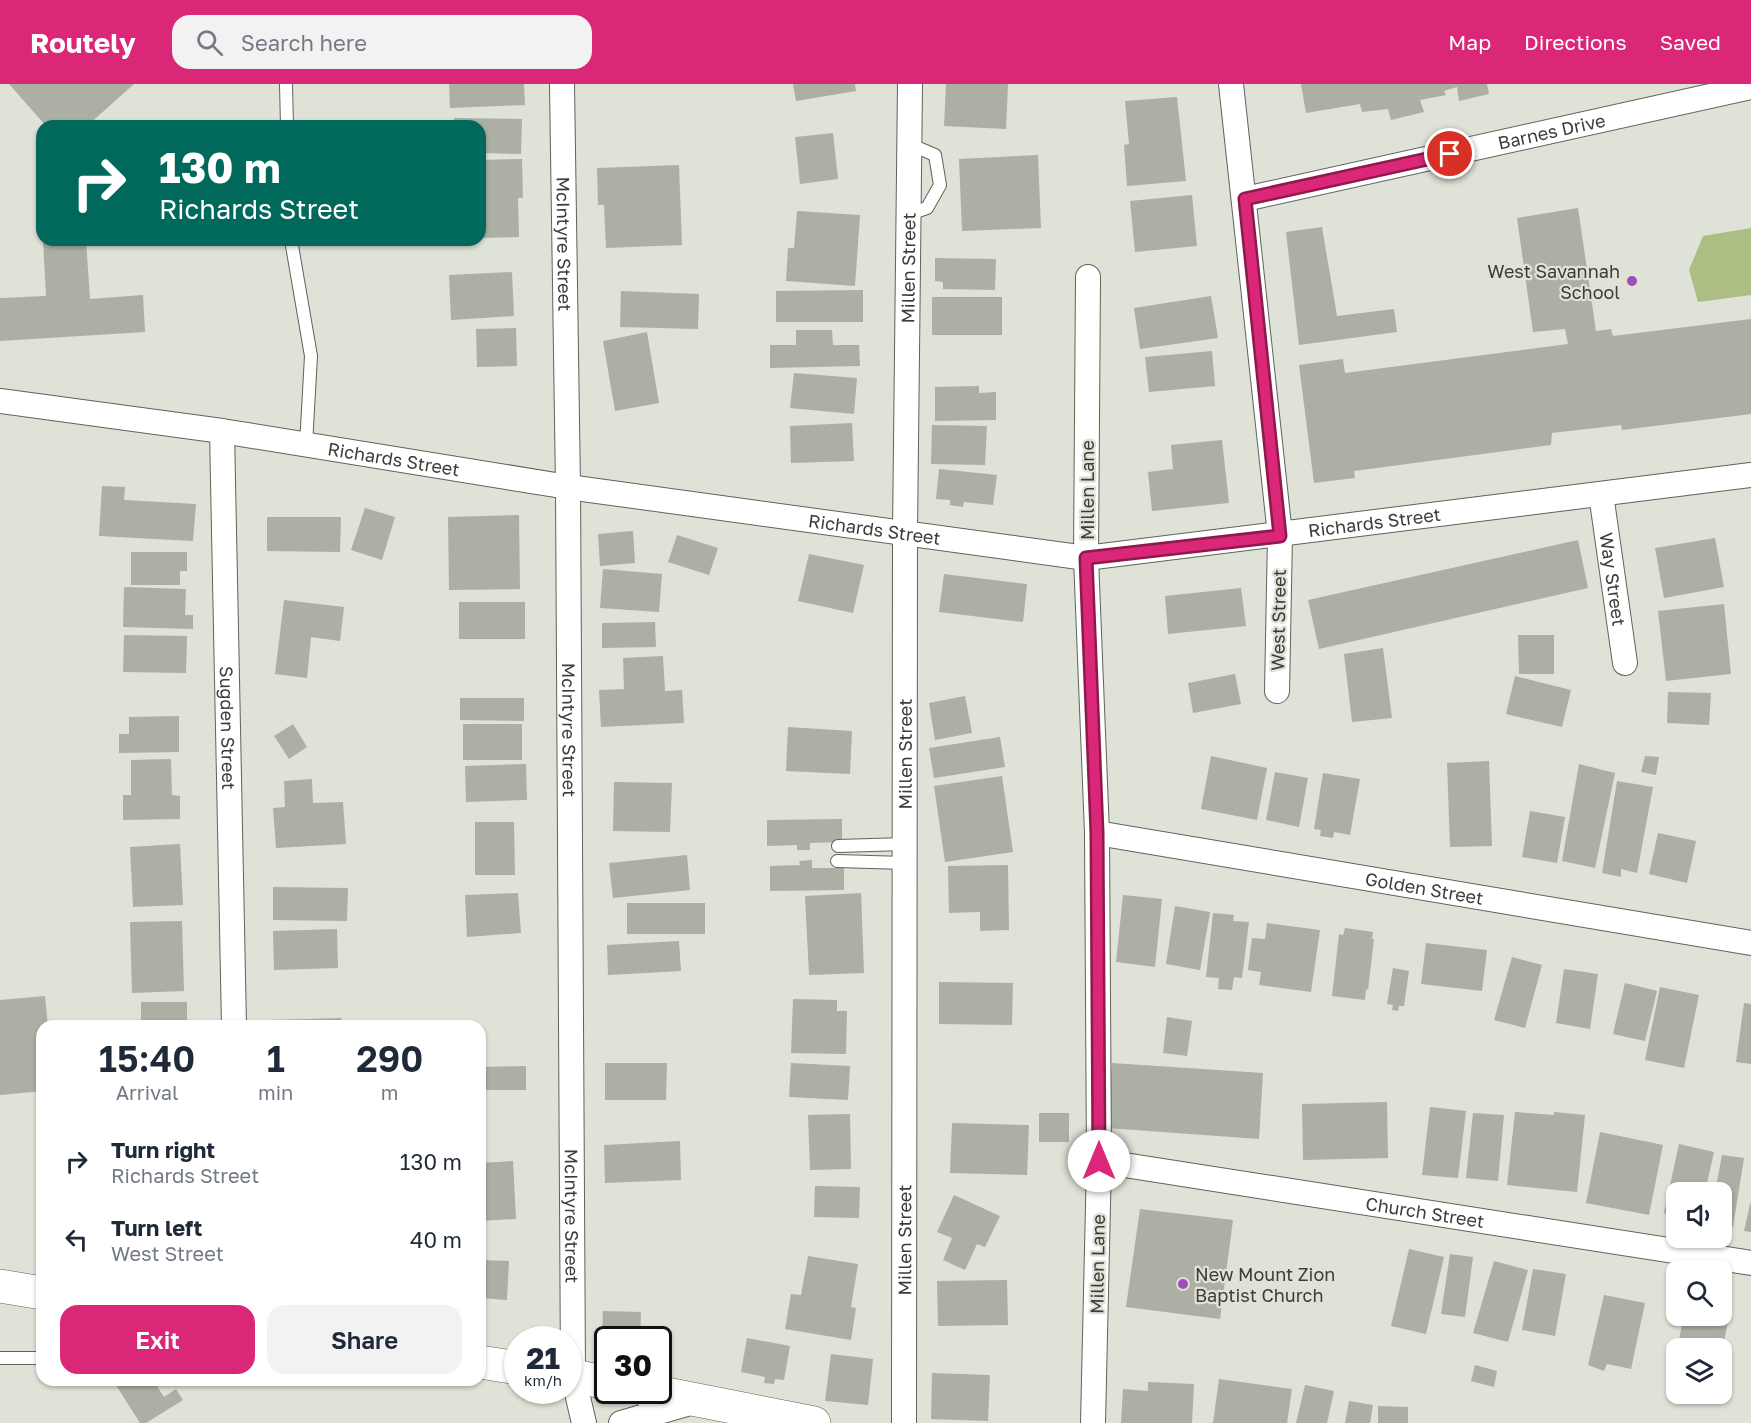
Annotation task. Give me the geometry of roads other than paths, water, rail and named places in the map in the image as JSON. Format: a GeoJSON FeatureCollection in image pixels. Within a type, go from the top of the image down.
{"type":"FeatureCollection","features":[{"type":"Feature","properties":{"kind":"main road"},"geometry":{"type":"LineString","coordinates":[[0,1286],[36,1292]]}},
{"type":"Feature","properties":{"kind":"main road"},"geometry":{"type":"LineString","coordinates":[[486,1363],[504,1366]]}},
{"type":"Feature","properties":{"kind":"main road"},"geometry":{"type":"LineString","coordinates":[[672,1396],[814,1423]]}},
{"type":"Feature","properties":{"kind":"street","name":"McIntyre Street"},"geometry":{"type":"LineString","coordinates":[[562,84],[568,487],[571,1326]]}},
{"type":"Feature","properties":{"kind":"street","name":"Millen Street"},"geometry":{"type":"LineString","coordinates":[[904,1423],[905,532],[910,84]]}},
{"type":"Feature","properties":{"kind":"street","name":"West Street"},"geometry":{"type":"LineString","coordinates":[[1231,84],[1280,536],[1277,691]]}},
{"type":"Feature","properties":{"kind":"street","name":"Barnes Drive"},"geometry":{"type":"LineString","coordinates":[[1245,199],[1751,87]]}},
{"type":"Feature","properties":{"kind":"street","name":"Millen Lane"},"geometry":{"type":"LineString","coordinates":[[1088,277],[1086,558],[1097,833],[1099,1161],[1093,1423]]}},
{"type":"Feature","properties":{"kind":"street","name":"Richards Street"},"geometry":{"type":"LineString","coordinates":[[0,401],[222,431],[568,487],[1086,558],[1280,536],[1751,475]]}},
{"type":"Feature","properties":{"kind":"street","name":"Sugden Street"},"geometry":{"type":"LineString","coordinates":[[222,431],[234,1020]]}},
{"type":"Feature","properties":{"kind":"street","name":"Way Street"},"geometry":{"type":"LineString","coordinates":[[1601,494],[1625,663]]}},
{"type":"Feature","properties":{"kind":"street","name":"Golden Street"},"geometry":{"type":"LineString","coordinates":[[1097,833],[1751,943]]}},
{"type":"Feature","properties":{"kind":"street","name":"Church Street"},"geometry":{"type":"LineString","coordinates":[[1099,1161],[1751,1263]]}},
{"type":"Feature","properties":{"kind":"street"},"geometry":{"type":"LineString","coordinates":[[621,1423],[697,1401]]}},
{"type":"Feature","properties":{"kind":"street","name":"McIntyre Street"},"geometry":{"type":"LineString","coordinates":[[579,1404],[584,1423]]}},
{"type":"Feature","properties":{"kind":"lane"},"geometry":{"type":"LineString","coordinates":[[286,84],[287,120]]}},
{"type":"Feature","properties":{"kind":"lane"},"geometry":{"type":"LineString","coordinates":[[292,246],[311,356],[306,445]]}},
{"type":"Feature","properties":{"kind":"lane"},"geometry":{"type":"LineString","coordinates":[[838,846],[905,854]]}},
{"type":"Feature","properties":{"kind":"lane"},"geometry":{"type":"LineString","coordinates":[[837,861],[905,854]]}},
{"type":"Feature","properties":{"kind":"lane"},"geometry":{"type":"LineString","coordinates":[[0,1358],[36,1358]]}},
{"type":"Feature","properties":{"kind":"place","name":"West Savannah School"},"geometry":{"type":"Point","coordinates":[1632,281]}},
{"type":"Feature","properties":{"kind":"place","name":"New Mount Zion Baptist Church"},"geometry":{"type":"Point","coordinates":[1183,1284]}}]}
